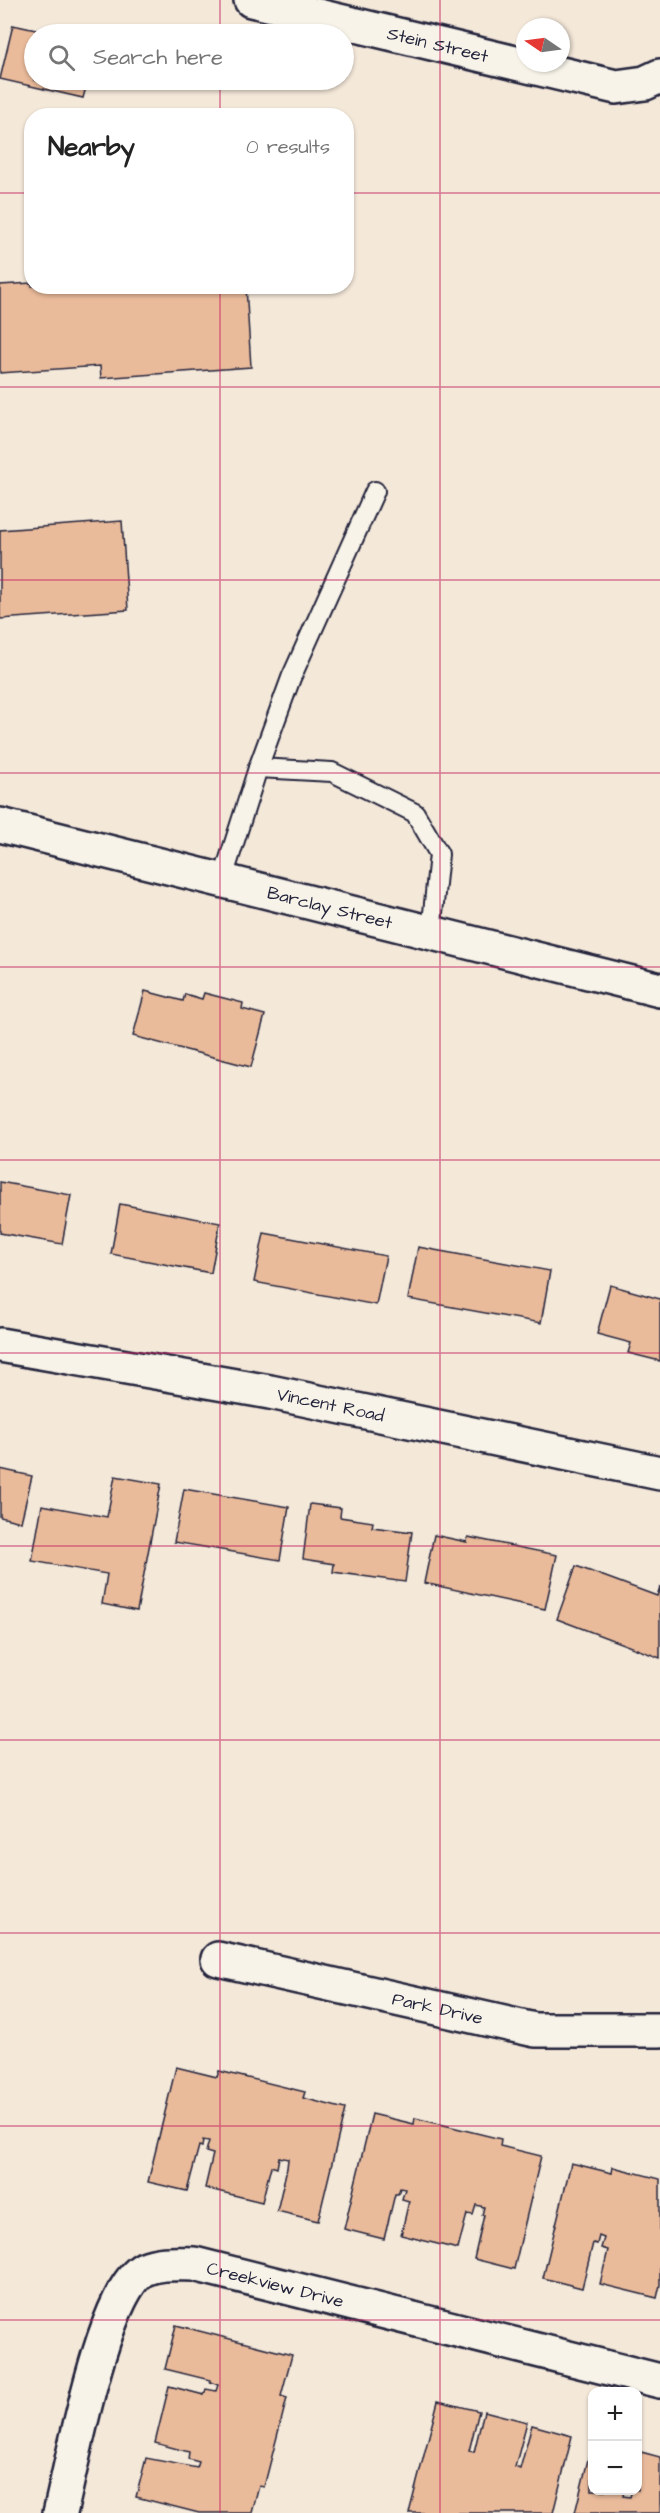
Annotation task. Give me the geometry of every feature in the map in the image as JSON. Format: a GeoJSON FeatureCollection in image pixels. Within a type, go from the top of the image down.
{"type":"FeatureCollection","features":[{"type":"Feature","properties":{"kind":"street","name":"Stein Street"},"geometry":{"type":"LineString","coordinates":[[251,0],[352,24]]}},
{"type":"Feature","properties":{"kind":"street","name":"Stein Street"},"geometry":{"type":"LineString","coordinates":[[354,25],[616,87],[645,82],[660,76]]}},
{"type":"Feature","properties":{"kind":"street","name":"Barclay Street"},"geometry":{"type":"LineString","coordinates":[[0,825],[660,990]]}},
{"type":"Feature","properties":{"kind":"street","name":"Vincent Road"},"geometry":{"type":"LineString","coordinates":[[0,1345],[270,1392],[660,1473]]}},
{"type":"Feature","properties":{"kind":"street","name":"Park Drive"},"geometry":{"type":"LineString","coordinates":[[218,1959],[535,2030],[660,2030]]}},
{"type":"Feature","properties":{"kind":"street","name":"Creekview Drive"},"geometry":{"type":"LineString","coordinates":[[60,2513],[103,2342],[116,2304],[126,2286],[143,2270],[165,2263],[194,2264],[660,2380]]}},
{"type":"Feature","properties":{"kind":"lane"},"geometry":{"type":"LineString","coordinates":[[222,881],[258,768],[291,678],[375,490]]}},
{"type":"Feature","properties":{"kind":"lane"},"geometry":{"type":"LineString","coordinates":[[258,768],[332,772],[415,813],[439,854],[430,933]]}},
{"type":"Feature","properties":{"kind":"building"},"geometry":{"type":"Polygon","coordinates":[[[13,25],[24,27],[24,84],[0,79],[13,25]]]}},
{"type":"Feature","properties":{"kind":"building"},"geometry":{"type":"Polygon","coordinates":[[[48,90],[85,90],[83,98],[48,90]]]}},
{"type":"Feature","properties":{"kind":"building"},"geometry":{"type":"Polygon","coordinates":[[[24,284],[24,294],[246,294],[251,367],[101,378],[100,366],[0,373],[0,285],[24,284]]]}},
{"type":"Feature","properties":{"kind":"building"},"geometry":{"type":"Polygon","coordinates":[[[122,521],[128,610],[0,619],[0,530],[122,521]]]}},
{"type":"Feature","properties":{"kind":"building"},"geometry":{"type":"Polygon","coordinates":[[[145,991],[183,1001],[185,994],[202,999],[204,993],[243,1003],[242,1009],[265,1015],[251,1067],[133,1036],[145,991]]]}},
{"type":"Feature","properties":{"kind":"building"},"geometry":{"type":"Polygon","coordinates":[[[0,1182],[71,1195],[62,1244],[0,1233],[0,1182]]]}},
{"type":"Feature","properties":{"kind":"building"},"geometry":{"type":"Polygon","coordinates":[[[120,1204],[220,1223],[211,1273],[111,1254],[120,1204]]]}},
{"type":"Feature","properties":{"kind":"building"},"geometry":{"type":"Polygon","coordinates":[[[264,1233],[386,1256],[376,1305],[254,1282],[264,1233]]]}},
{"type":"Feature","properties":{"kind":"building"},"geometry":{"type":"Polygon","coordinates":[[[418,1247],[550,1271],[541,1323],[408,1299],[418,1247]]]}},
{"type":"Feature","properties":{"kind":"building"},"geometry":{"type":"Polygon","coordinates":[[[610,1285],[660,1299],[660,1361],[628,1353],[631,1343],[597,1334],[610,1285]]]}},
{"type":"Feature","properties":{"kind":"building"},"geometry":{"type":"Polygon","coordinates":[[[0,1469],[32,1476],[21,1522],[0,1517],[0,1469]]]}},
{"type":"Feature","properties":{"kind":"building"},"geometry":{"type":"Polygon","coordinates":[[[115,1476],[161,1484],[137,1611],[102,1604],[107,1574],[32,1561],[42,1505],[107,1517],[115,1476]]]}},
{"type":"Feature","properties":{"kind":"building"},"geometry":{"type":"Polygon","coordinates":[[[184,1489],[289,1507],[280,1560],[174,1542],[184,1489]]]}},
{"type":"Feature","properties":{"kind":"building"},"geometry":{"type":"Polygon","coordinates":[[[310,1504],[341,1508],[340,1517],[373,1522],[372,1527],[412,1532],[405,1582],[333,1572],[334,1564],[303,1559],[310,1504]]]}},
{"type":"Feature","properties":{"kind":"building"},"geometry":{"type":"Polygon","coordinates":[[[434,1535],[467,1542],[468,1537],[557,1555],[545,1609],[424,1583],[434,1535]]]}},
{"type":"Feature","properties":{"kind":"building"},"geometry":{"type":"Polygon","coordinates":[[[576,1566],[657,1596],[660,1587],[660,1658],[557,1619],[576,1566]]]}},
{"type":"Feature","properties":{"kind":"building"},"geometry":{"type":"Polygon","coordinates":[[[176,2067],[217,2077],[219,2071],[305,2092],[303,2098],[345,2109],[318,2221],[277,2211],[288,2159],[279,2157],[277,2168],[271,2166],[262,2202],[205,2188],[213,2154],[206,2152],[209,2141],[203,2140],[202,2147],[199,2146],[187,2191],[148,2182],[176,2067]]]}},
{"type":"Feature","properties":{"kind":"building"},"geometry":{"type":"Polygon","coordinates":[[[372,2114],[414,2124],[415,2118],[501,2139],[500,2146],[541,2156],[514,2269],[474,2259],[484,2215],[482,2215],[484,2207],[476,2205],[473,2215],[467,2214],[458,2249],[401,2235],[409,2201],[402,2199],[405,2189],[400,2188],[398,2194],[395,2194],[384,2239],[344,2229],[372,2114]]]}},
{"type":"Feature","properties":{"kind":"building"},"geometry":{"type":"Polygon","coordinates":[[[571,2163],[612,2173],[613,2167],[660,2179],[660,2285],[657,2298],[600,2284],[608,2250],[601,2248],[604,2238],[599,2236],[597,2244],[593,2243],[582,2288],[543,2278],[571,2163]]]}},
{"type":"Feature","properties":{"kind":"building"},"geometry":{"type":"Polygon","coordinates":[[[176,2325],[292,2355],[281,2396],[287,2398],[264,2487],[259,2486],[252,2513],[199,2513],[136,2497],[146,2458],[197,2468],[199,2462],[188,2459],[189,2452],[155,2443],[169,2386],[204,2395],[206,2389],[216,2391],[218,2385],[210,2380],[165,2369],[176,2325]]]}},
{"type":"Feature","properties":{"kind":"building"},"geometry":{"type":"Polygon","coordinates":[[[438,2401],[479,2411],[469,2451],[474,2452],[484,2411],[527,2422],[515,2467],[520,2469],[532,2425],[572,2436],[553,2513],[409,2513],[438,2401]]]}},
{"type":"Feature","properties":{"kind":"building"},"geometry":{"type":"Polygon","coordinates":[[[642,2452],[660,2457],[660,2513],[575,2513],[588,2459],[588,2495],[630,2497],[631,2495],[642,2495],[642,2452]]]}}]}
